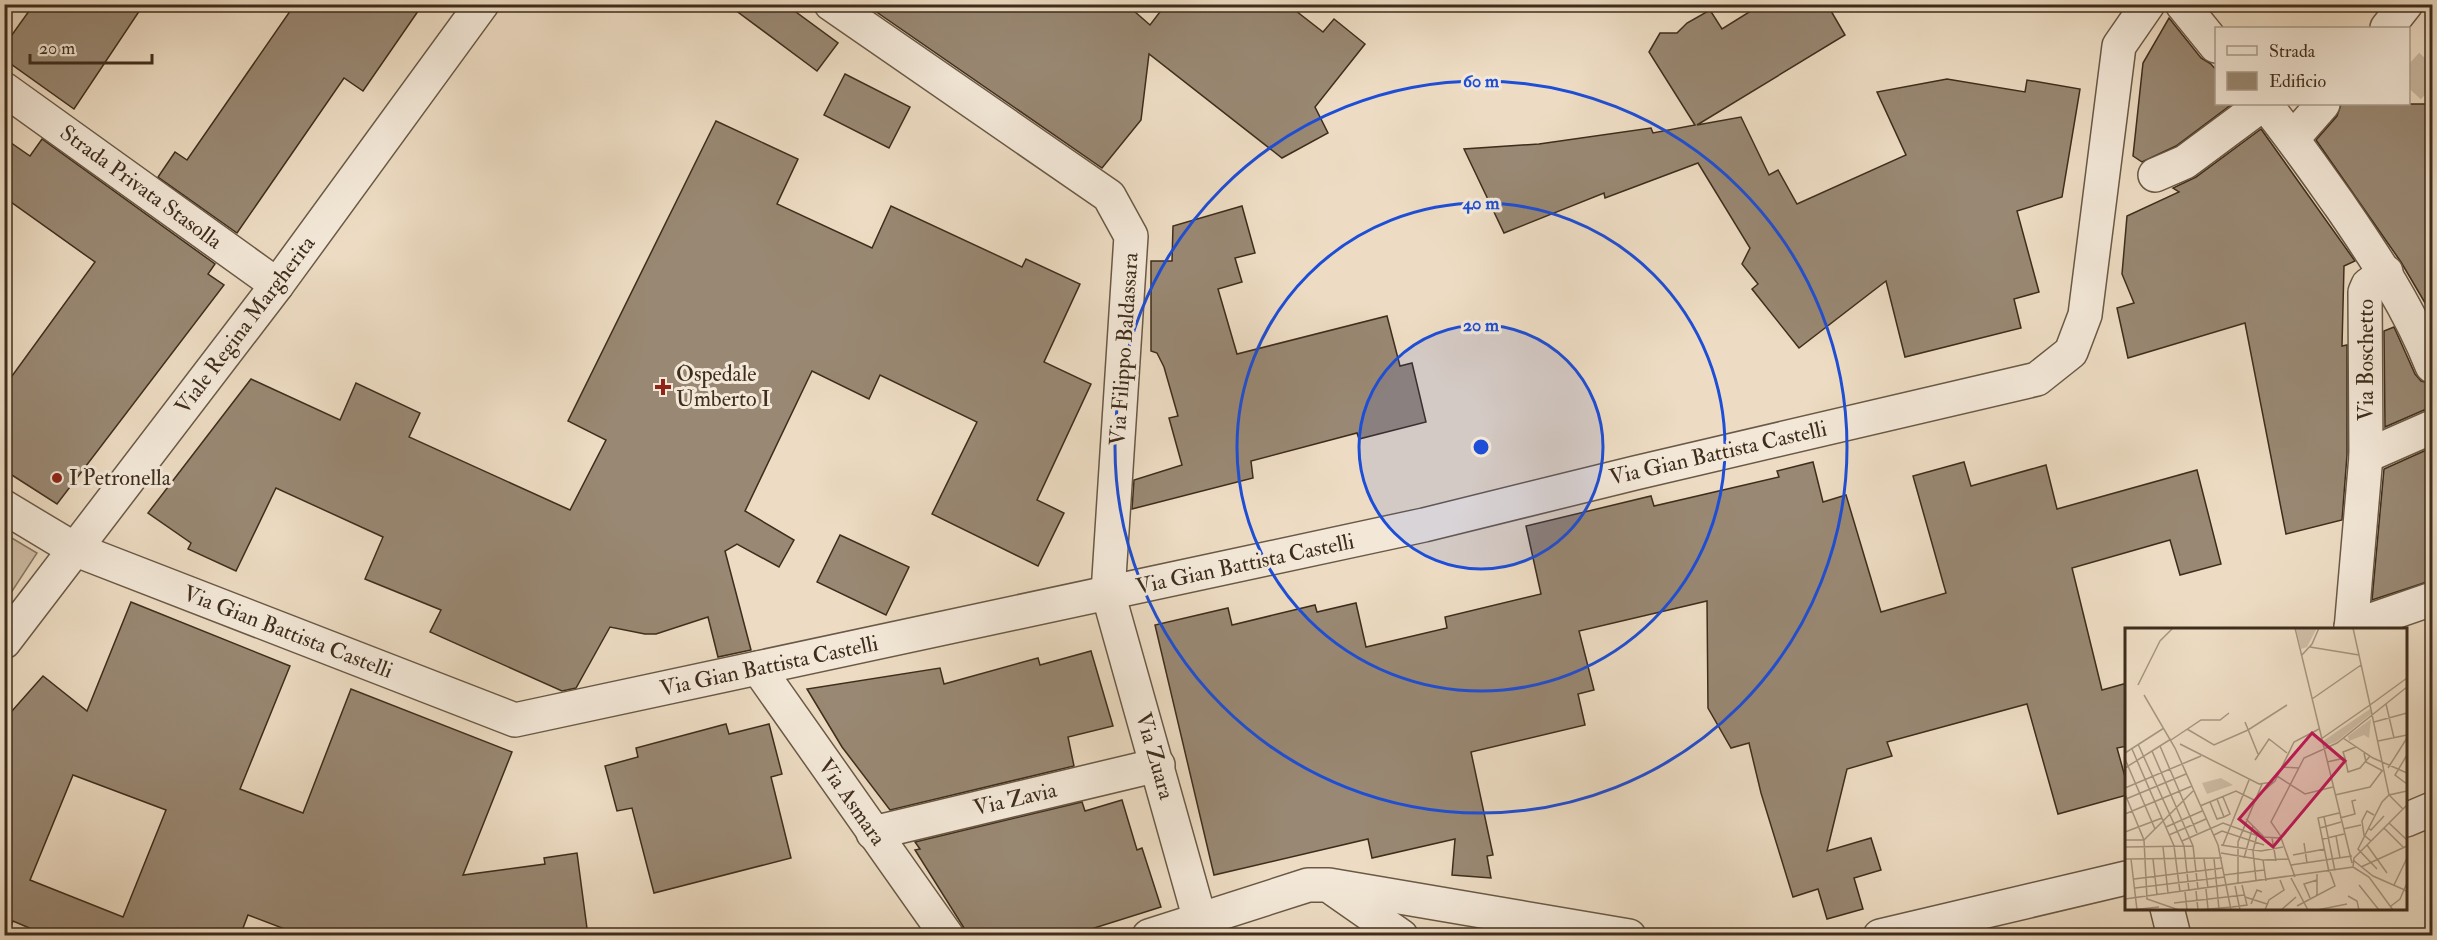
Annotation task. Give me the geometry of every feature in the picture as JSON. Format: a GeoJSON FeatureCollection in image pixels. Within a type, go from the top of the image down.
{"type":"FeatureCollection","features":[{"type":"Feature","properties":{"kind":"street","name":"Viale Regina Margherita"},"geometry":{"type":"LineString","coordinates":[[4,642],[277,285],[482,4]]}},
{"type":"Feature","properties":{"kind":"street","name":"Via Filippo Baldassara"},"geometry":{"type":"LineString","coordinates":[[831,4],[1109,196],[1131,236],[1108,593]]}},
{"type":"Feature","properties":{"kind":"street","name":"Via Gian Battista Castelli"},"geometry":{"type":"LineString","coordinates":[[4,507],[74,549],[515,720],[1424,525],[2037,379],[2071,352],[2085,315],[2119,46],[2148,4]]}},
{"type":"Feature","properties":{"kind":"street"},"geometry":{"type":"LineString","coordinates":[[2182,4],[2215,44]]}},
{"type":"Feature","properties":{"kind":"street"},"geometry":{"type":"LineString","coordinates":[[2387,27],[2406,4]]}},
{"type":"Feature","properties":{"kind":"street","name":"Strada Privata Stasolla"},"geometry":{"type":"LineString","coordinates":[[4,89],[277,285]]}},
{"type":"Feature","properties":{"kind":"street"},"geometry":{"type":"LineString","coordinates":[[2155,175],[2185,162],[2263,105]]}},
{"type":"Feature","properties":{"kind":"street","name":"Via Boschetto"},"geometry":{"type":"LineString","coordinates":[[2265,105],[2293,138],[2386,272],[2368,285],[2365,292],[2366,456],[2351,628]]}},
{"type":"Feature","properties":{"kind":"street"},"geometry":{"type":"LineString","coordinates":[[2293,138],[2322,105]]}},
{"type":"Feature","properties":{"kind":"street"},"geometry":{"type":"LineString","coordinates":[[2386,272],[2418,331],[2433,366]]}},
{"type":"Feature","properties":{"kind":"street"},"geometry":{"type":"LineString","coordinates":[[2366,456],[2433,427]]}},
{"type":"Feature","properties":{"kind":"street","name":"Via Zuara"},"geometry":{"type":"LineString","coordinates":[[1108,593],[1200,920]]}},
{"type":"Feature","properties":{"kind":"street"},"geometry":{"type":"LineString","coordinates":[[2351,628],[2433,599]]}},
{"type":"Feature","properties":{"kind":"street","name":"Via Asmara"},"geometry":{"type":"LineString","coordinates":[[758,668],[947,936]]}},
{"type":"Feature","properties":{"kind":"street","name":"Via Zavia"},"geometry":{"type":"LineString","coordinates":[[873,833],[1158,765]]}},
{"type":"Feature","properties":{"kind":"street"},"geometry":{"type":"LineString","coordinates":[[2407,820],[2433,808]]}},
{"type":"Feature","properties":{"kind":"street"},"geometry":{"type":"LineString","coordinates":[[1892,934],[2125,878]]}},
{"type":"Feature","properties":{"kind":"street"},"geometry":{"type":"LineString","coordinates":[[1149,936],[1308,885],[1329,885],[1629,936]]}},
{"type":"Feature","properties":{"kind":"street"},"geometry":{"type":"LineString","coordinates":[[1329,885],[1401,936]]}},
{"type":"Feature","properties":{"kind":"street"},"geometry":{"type":"LineString","coordinates":[[2167,910],[2174,936]]}},
{"type":"Feature","properties":{"kind":"shaded area"},"geometry":{"type":"Polygon","coordinates":[[[5,534],[37,553],[5,602],[5,534]]]}},
{"type":"Feature","properties":{"kind":"building"},"geometry":{"type":"Polygon","coordinates":[[[34,4],[144,4],[74,109],[4,59],[4,46],[34,4]]]}},
{"type":"Feature","properties":{"kind":"building"},"geometry":{"type":"Polygon","coordinates":[[[295,4],[423,4],[363,91],[344,78],[237,233],[158,177],[175,152],[187,160],[295,4]]]}},
{"type":"Feature","properties":{"kind":"building"},"geometry":{"type":"Polygon","coordinates":[[[727,4],[785,4],[838,43],[817,71],[727,4]]]}},
{"type":"Feature","properties":{"kind":"building"},"geometry":{"type":"Polygon","coordinates":[[[865,4],[1126,4],[1150,25],[1166,4],[1287,4],[1323,32],[1334,19],[1365,44],[1315,107],[1328,133],[1282,158],[1149,54],[1141,120],[1102,168],[865,4]]]}},
{"type":"Feature","properties":{"kind":"building"},"geometry":{"type":"Polygon","coordinates":[[[1762,4],[1827,4],[1845,35],[1697,125],[1741,117],[1769,175],[1778,170],[1797,204],[1906,155],[1877,92],[1947,79],[2025,92],[2027,80],[2080,89],[2062,197],[2017,211],[2039,292],[2014,299],[2021,328],[1905,357],[1886,281],[1799,348],[1752,289],[1758,284],[1742,264],[1750,248],[1698,163],[1605,198],[1604,193],[1504,233],[1464,149],[1539,144],[1651,128],[1653,133],[1695,125],[1649,52],[1660,33],[1677,33],[1687,23],[1710,10],[1722,29],[1762,4]]]}},
{"type":"Feature","properties":{"kind":"building"},"geometry":{"type":"Polygon","coordinates":[[[2169,18],[2201,58],[2215,69],[2215,105],[2231,105],[2176,146],[2142,162],[2133,156],[2143,63],[2169,18]]]}},
{"type":"Feature","properties":{"kind":"building"},"geometry":{"type":"Polygon","coordinates":[[[845,74],[910,107],[889,148],[824,115],[845,74]]]}},
{"type":"Feature","properties":{"kind":"building"},"geometry":{"type":"Polygon","coordinates":[[[2433,104],[2433,321],[2429,314],[2431,313],[2401,262],[2316,140],[2337,116],[2341,105],[2433,104]]]}},
{"type":"Feature","properties":{"kind":"building"},"geometry":{"type":"Polygon","coordinates":[[[716,121],[798,159],[777,204],[872,248],[891,206],[1022,267],[1026,259],[1080,284],[1044,362],[1091,384],[1037,500],[1064,513],[1038,566],[932,514],[977,422],[880,375],[869,399],[812,371],[745,511],[794,540],[779,567],[737,544],[725,551],[751,650],[718,657],[708,617],[656,634],[610,627],[576,688],[562,691],[430,632],[441,610],[365,579],[383,537],[276,488],[236,571],[188,549],[191,543],[148,513],[251,379],[340,420],[356,383],[420,413],[409,437],[570,510],[606,440],[568,421],[716,121]]]}},
{"type":"Feature","properties":{"kind":"building"},"geometry":{"type":"Polygon","coordinates":[[[2261,129],[2355,261],[2344,266],[2342,346],[2347,345],[2347,455],[2342,520],[2286,534],[2245,323],[2128,358],[2117,308],[2134,303],[2122,274],[2127,216],[2179,192],[2173,188],[2196,177],[2261,129]]]}},
{"type":"Feature","properties":{"kind":"building"},"geometry":{"type":"Polygon","coordinates":[[[4,138],[30,156],[42,139],[215,264],[208,274],[224,285],[57,504],[4,470],[4,387],[95,262],[4,197],[4,138]]]}},
{"type":"Feature","properties":{"kind":"building"},"geometry":{"type":"Polygon","coordinates":[[[1242,206],[1255,253],[1235,258],[1242,282],[1218,289],[1237,354],[1387,316],[1400,366],[1412,363],[1426,422],[1359,439],[1357,433],[1251,461],[1253,478],[1132,509],[1134,480],[1182,465],[1169,418],[1178,416],[1164,367],[1157,353],[1151,351],[1151,261],[1172,261],[1173,226],[1242,206]]]}},
{"type":"Feature","properties":{"kind":"building"},"geometry":{"type":"Polygon","coordinates":[[[2394,327],[2415,374],[2421,381],[2433,384],[2433,409],[2424,410],[2385,427],[2384,331],[2394,327]]]}},
{"type":"Feature","properties":{"kind":"building"},"geometry":{"type":"Polygon","coordinates":[[[2433,447],[2433,580],[2372,600],[2384,469],[2433,447]]]}},
{"type":"Feature","properties":{"kind":"building"},"geometry":{"type":"Polygon","coordinates":[[[1813,462],[1823,502],[1846,495],[1881,612],[1946,593],[1913,476],[1964,462],[1971,486],[2046,465],[2057,509],[2197,470],[2221,564],[2180,575],[2170,540],[2072,568],[2102,690],[2125,684],[2125,746],[2117,748],[2125,777],[2125,796],[2058,814],[2027,704],[1887,742],[1892,756],[1847,769],[1827,851],[1871,838],[1881,870],[1854,878],[1863,909],[1827,919],[1818,889],[1793,897],[1761,793],[1749,743],[1731,748],[1708,708],[1707,601],[1579,631],[1594,690],[1578,694],[1585,725],[1471,752],[1493,855],[1487,856],[1491,878],[1452,875],[1455,839],[1372,858],[1368,839],[1214,875],[1155,625],[1228,608],[1232,625],[1315,605],[1317,612],[1356,603],[1366,647],[1447,628],[1445,617],[1541,594],[1526,526],[1651,496],[1654,506],[1779,477],[1777,471],[1813,462]]]}},
{"type":"Feature","properties":{"kind":"building"},"geometry":{"type":"Polygon","coordinates":[[[840,535],[909,567],[886,615],[817,582],[840,535]]]}},
{"type":"Feature","properties":{"kind":"building"},"geometry":{"type":"Polygon","coordinates":[[[131,602],[290,666],[240,789],[303,813],[351,689],[512,752],[463,875],[545,864],[544,858],[577,853],[588,936],[303,936],[248,915],[240,936],[48,936],[13,921],[7,936],[4,936],[4,720],[43,676],[87,711],[131,602]],[[73,775],[30,880],[123,917],[166,810],[73,775]]]}},
{"type":"Feature","properties":{"kind":"building"},"geometry":{"type":"Polygon","coordinates":[[[1091,651],[1113,726],[1068,737],[1074,766],[890,810],[842,747],[807,689],[940,668],[944,684],[1038,658],[1040,665],[1091,651]]]}},
{"type":"Feature","properties":{"kind":"building"},"geometry":{"type":"Polygon","coordinates":[[[726,724],[729,734],[769,724],[782,774],[771,777],[791,858],[654,893],[632,808],[617,811],[605,766],[638,757],[636,748],[726,724]]]}},
{"type":"Feature","properties":{"kind":"building"},"geometry":{"type":"Polygon","coordinates":[[[1122,800],[1137,850],[1142,848],[1161,907],[1069,936],[969,936],[915,850],[920,849],[915,842],[1082,802],[1085,811],[1122,800]]]}},
{"type":"Feature","properties":{"kind":"tunnel"},"geometry":{"type":"LineString","coordinates":[[2410,67],[2432,87]]}},
{"type":"Feature","properties":{"kind":"place","name":"Ospedale Umberto I"},"geometry":{"type":"Point","coordinates":[663,387]}},
{"type":"Feature","properties":{"kind":"place","name":"I Petronella"},"geometry":{"type":"Point","coordinates":[57,478]}}]}
